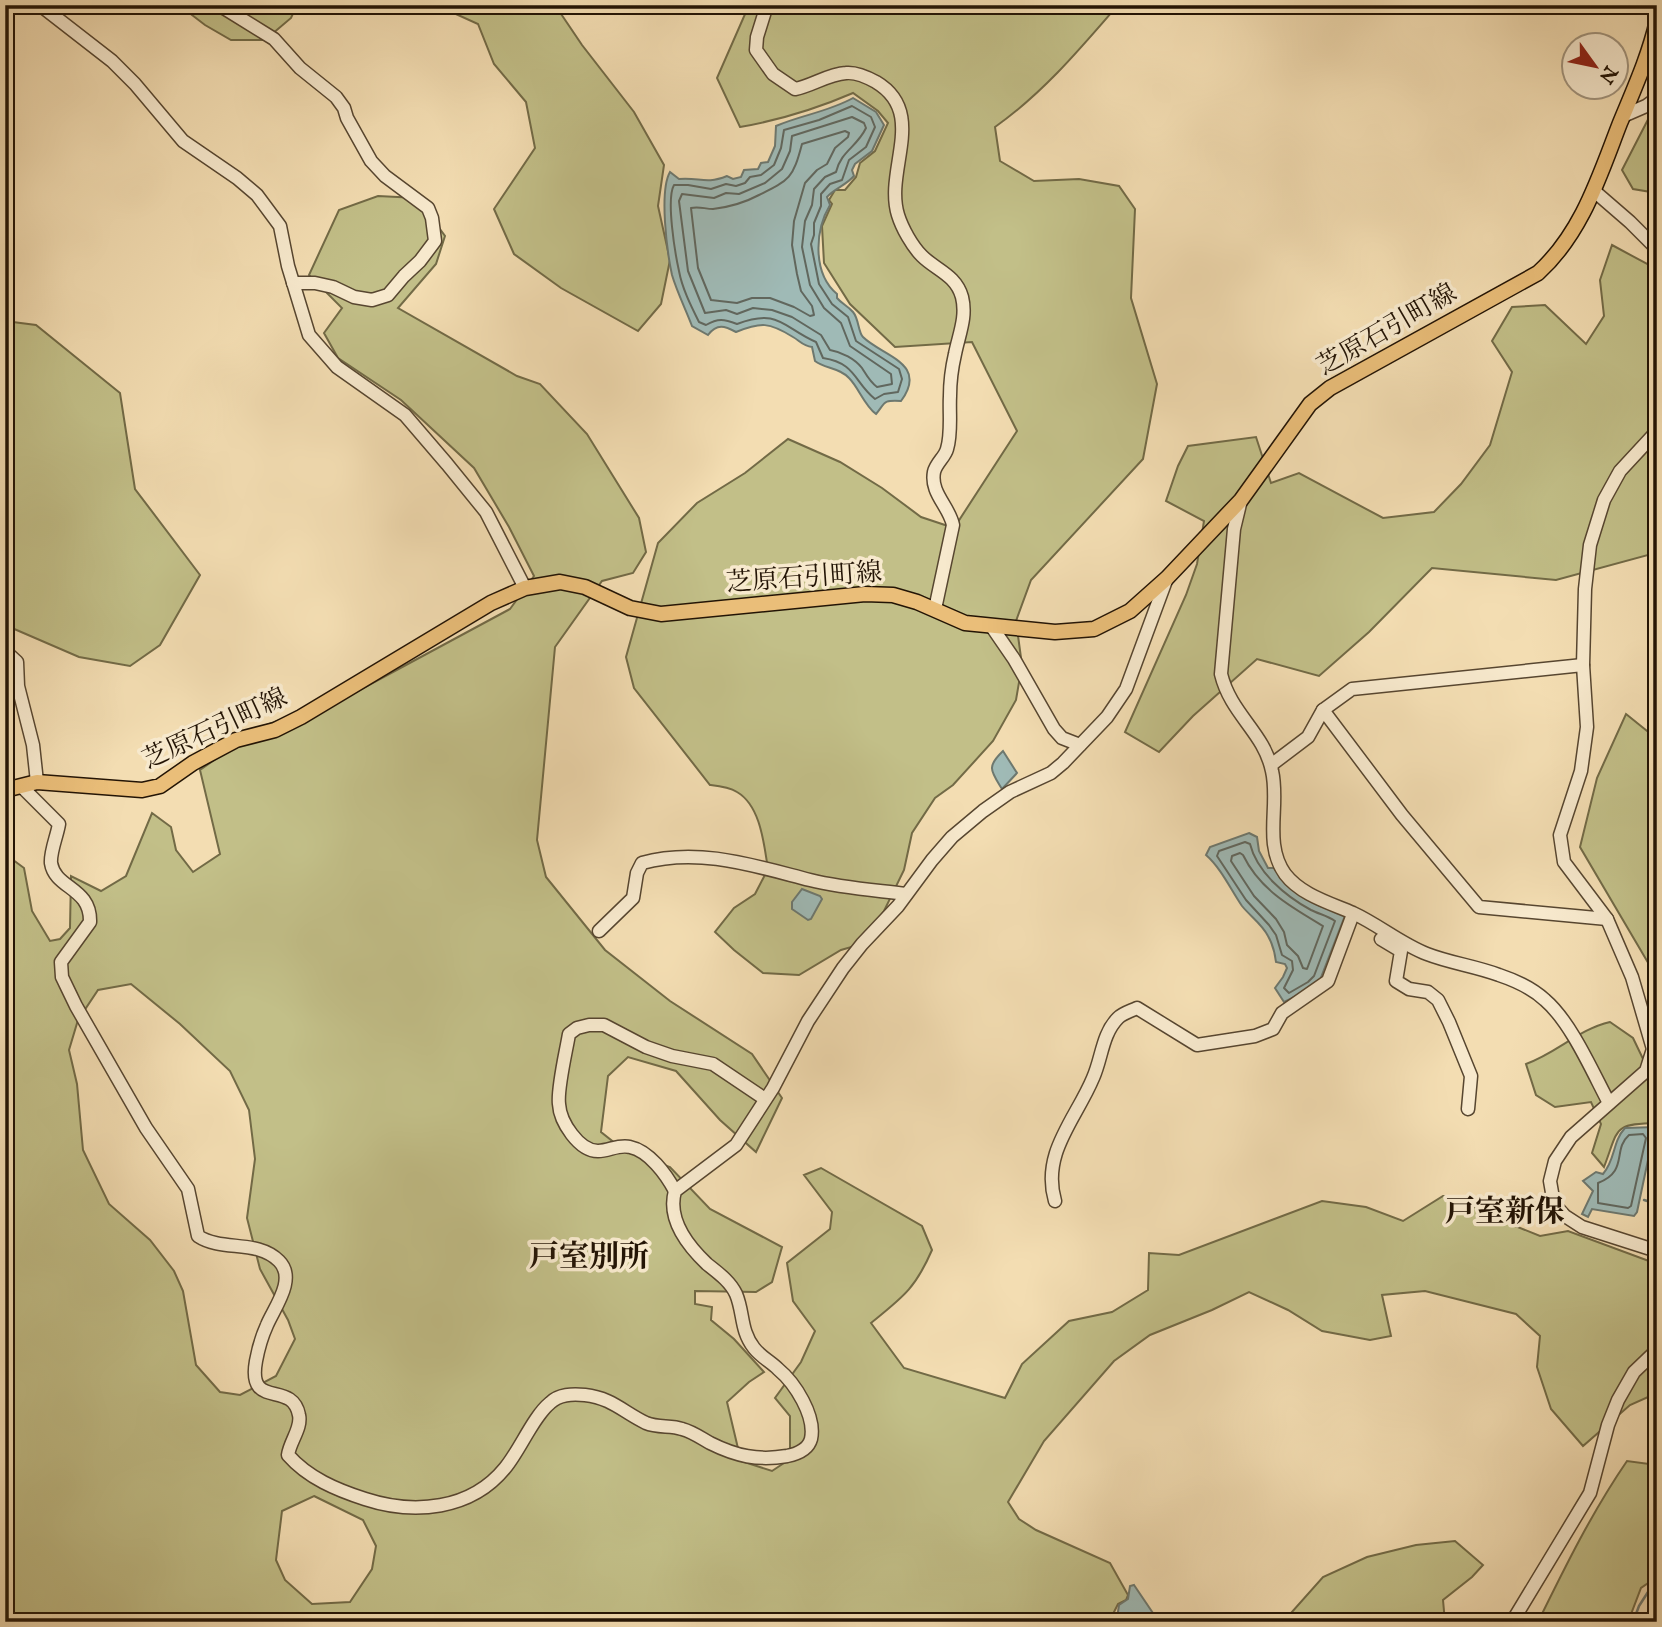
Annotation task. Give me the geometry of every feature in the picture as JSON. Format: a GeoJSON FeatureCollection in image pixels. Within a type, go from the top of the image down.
{"type":"FeatureCollection","features":[{"type":"Feature","properties":{"kind":"main road","name":"芝原石引町線"},"geometry":{"type":"LineString","coordinates":[[5,789],[37,782],[142,790],[160,786],[193,762],[236,740],[275,730],[301,717],[491,603],[525,587],[560,582],[585,587],[630,608],[660,614],[865,594],[893,595],[935,609],[965,623],[1055,632],[1094,629],[1130,611],[1167,578],[1241,500],[1310,404],[1330,388],[1538,273],[1555,258],[1568,240],[1593,190],[1651,48],[1657,21]]}},
{"type":"Feature","properties":{"kind":"street"},"geometry":{"type":"LineString","coordinates":[[40,5],[103,54],[135,83],[183,141],[257,195],[280,226],[309,335],[337,367],[404,415],[447,464],[486,512],[525,587]]}},
{"type":"Feature","properties":{"kind":"street"},"geometry":{"type":"LineString","coordinates":[[219,5],[274,39],[300,68],[336,97],[371,161],[385,176],[420,200],[428,208],[432,218],[435,240],[420,261],[388,295],[372,300],[354,297],[333,287],[315,283],[293,283]]}},
{"type":"Feature","properties":{"kind":"street"},"geometry":{"type":"LineString","coordinates":[[767,5],[755,50],[773,74],[795,89],[846,73],[861,75],[886,88],[894,97],[900,109],[902,126],[896,193],[897,213],[922,256],[950,276],[962,296],[964,312],[950,392],[947,450],[934,470],[934,484],[939,499],[951,515],[953,525],[935,609]]}},
{"type":"Feature","properties":{"kind":"street"},"geometry":{"type":"LineString","coordinates":[[1623,116],[1657,98]]}},
{"type":"Feature","properties":{"kind":"street"},"geometry":{"type":"LineString","coordinates":[[1593,190],[1657,249]]}},
{"type":"Feature","properties":{"kind":"street"},"geometry":{"type":"LineString","coordinates":[[1657,431],[1620,471],[1604,500],[1590,545],[1585,589],[1583,665],[1586,738],[1581,771],[1560,835],[1564,862],[1607,919],[1632,977],[1655,1049],[1646,1071],[1570,1137],[1555,1161],[1550,1181],[1554,1205],[1565,1216],[1582,1227],[1657,1251]]}},
{"type":"Feature","properties":{"kind":"street"},"geometry":{"type":"LineString","coordinates":[[1241,500],[1234,529],[1221,674],[1225,691],[1237,712],[1261,742],[1271,765],[1273,844],[1278,862],[1294,883],[1320,900],[1370,922],[1426,954],[1498,974],[1545,1000],[1580,1048],[1609,1103]]}},
{"type":"Feature","properties":{"kind":"street"},"geometry":{"type":"LineString","coordinates":[[21,786],[59,824],[51,860],[53,871],[88,904],[90,922],[61,962],[62,977],[146,1128],[188,1189],[198,1236],[207,1242],[264,1252],[279,1261],[284,1271],[283,1290],[267,1325],[257,1357],[256,1384],[260,1390],[288,1396],[295,1402],[300,1417],[299,1426],[289,1445],[289,1455],[298,1467],[319,1480],[375,1502],[433,1508],[461,1501],[478,1493],[505,1469],[546,1406],[563,1395],[608,1399],[646,1423],[680,1428],[738,1456],[762,1459],[786,1456],[806,1448],[811,1438],[809,1420],[800,1397],[780,1371],[756,1351],[747,1338],[736,1294],[719,1272],[685,1239],[672,1214],[671,1203],[675,1191],[736,1145],[773,1088],[808,1021],[843,968],[932,860],[983,811],[1010,792],[1051,773],[1107,717],[1126,689],[1167,578]]}},
{"type":"Feature","properties":{"kind":"street"},"geometry":{"type":"LineString","coordinates":[[992,626],[1054,729],[1062,738],[1080,745]]}},
{"type":"Feature","properties":{"kind":"street"},"geometry":{"type":"LineString","coordinates":[[5,651],[17,662],[18,686],[33,745],[37,782]]}},
{"type":"Feature","properties":{"kind":"street"},"geometry":{"type":"LineString","coordinates":[[1271,765],[1308,737],[1323,710],[1352,689],[1583,665]]}},
{"type":"Feature","properties":{"kind":"street"},"geometry":{"type":"LineString","coordinates":[[1323,710],[1402,815],[1479,907],[1607,919]]}},
{"type":"Feature","properties":{"kind":"street"},"geometry":{"type":"LineString","coordinates":[[599,931],[633,898],[637,873],[642,863],[676,855],[739,862],[812,880],[906,894]]}},
{"type":"Feature","properties":{"kind":"street"},"geometry":{"type":"LineString","coordinates":[[1055,1200],[1052,1192],[1053,1161],[1059,1143],[1092,1080],[1104,1039],[1117,1019],[1137,1008],[1197,1045],[1255,1036],[1273,1029],[1282,1013],[1328,981],[1353,914]]}},
{"type":"Feature","properties":{"kind":"street"},"geometry":{"type":"LineString","coordinates":[[1370,922],[1376,936],[1401,951],[1396,981],[1409,989],[1428,992],[1438,1000],[1471,1076],[1468,1109]]}},
{"type":"Feature","properties":{"kind":"street"},"geometry":{"type":"LineString","coordinates":[[675,1191],[648,1156],[632,1147],[623,1146],[596,1152],[582,1145],[566,1126],[559,1104],[569,1034],[577,1028],[604,1025],[646,1047],[672,1056],[713,1064],[765,1099]]}},
{"type":"Feature","properties":{"kind":"street"},"geometry":{"type":"LineString","coordinates":[[1511,1622],[1590,1493],[1608,1425],[1618,1399],[1634,1372],[1657,1350]]}},
{"type":"Feature","properties":{"kind":"shaded area"},"geometry":{"type":"Polygon","coordinates":[[[179,5],[297,5],[291,18],[265,40],[231,40],[179,5]]]}},
{"type":"Feature","properties":{"kind":"shaded area"},"geometry":{"type":"Polygon","coordinates":[[[436,5],[555,5],[634,112],[664,165],[658,206],[670,260],[661,304],[638,331],[561,288],[514,254],[494,209],[535,148],[526,102],[494,64],[478,24],[436,5]]]}},
{"type":"Feature","properties":{"kind":"shaded area"},"geometry":{"type":"Polygon","coordinates":[[[749,5],[1118,5],[1045,85],[995,127],[1000,161],[1034,181],[1079,179],[1119,186],[1135,209],[1131,298],[1157,384],[1143,459],[1031,580],[1016,621],[1022,665],[1016,700],[993,741],[953,785],[935,798],[912,833],[904,870],[884,911],[862,944],[841,950],[799,975],[763,973],[715,932],[734,908],[755,894],[768,869],[760,827],[745,798],[731,789],[710,785],[634,688],[626,657],[658,543],[697,503],[745,473],[788,439],[840,462],[921,517],[954,528],[1017,431],[972,342],[895,347],[850,304],[824,263],[822,226],[832,204],[829,200],[835,190],[845,190],[856,177],[860,163],[875,151],[888,123],[878,111],[853,93],[798,113],[740,127],[717,78],[749,5]]]}},
{"type":"Feature","properties":{"kind":"shaded area"},"geometry":{"type":"Polygon","coordinates":[[[1657,102],[1657,193],[1633,189],[1622,170],[1657,102]]]}},
{"type":"Feature","properties":{"kind":"shaded area"},"geometry":{"type":"Polygon","coordinates":[[[378,196],[417,198],[445,236],[436,264],[398,308],[517,376],[540,384],[587,434],[639,518],[646,552],[633,573],[602,581],[555,647],[537,840],[546,877],[605,950],[670,1001],[752,1054],[782,1098],[756,1152],[720,1120],[676,1071],[628,1057],[608,1076],[601,1132],[625,1151],[670,1167],[710,1209],[782,1247],[772,1282],[756,1292],[695,1291],[695,1304],[712,1307],[711,1320],[734,1339],[764,1372],[727,1402],[741,1461],[772,1471],[790,1459],[790,1416],[775,1398],[801,1362],[815,1331],[793,1301],[787,1263],[830,1229],[832,1212],[804,1175],[821,1168],[922,1226],[932,1250],[920,1274],[907,1291],[871,1323],[904,1368],[1005,1398],[1022,1364],[1069,1321],[1112,1312],[1148,1290],[1149,1253],[1179,1255],[1322,1201],[1366,1207],[1403,1221],[1443,1196],[1454,1196],[1493,1217],[1540,1236],[1568,1231],[1657,1264],[1657,1393],[1630,1405],[1583,1446],[1551,1409],[1537,1367],[1540,1336],[1516,1314],[1425,1291],[1382,1295],[1391,1336],[1370,1340],[1322,1331],[1288,1310],[1249,1292],[1150,1335],[1114,1361],[1044,1441],[1008,1502],[1019,1519],[1036,1530],[1110,1563],[1128,1595],[1126,1600],[1118,1604],[1109,1622],[5,1622],[5,854],[24,868],[32,911],[50,941],[60,939],[70,928],[71,876],[101,891],[126,876],[152,813],[171,827],[176,850],[193,872],[220,854],[200,770],[261,727],[354,693],[510,609],[534,576],[474,468],[401,400],[338,358],[324,333],[342,308],[309,275],[339,210],[378,196]],[[131,984],[98,990],[78,1020],[69,1050],[77,1084],[83,1150],[109,1204],[150,1240],[174,1271],[183,1291],[196,1365],[220,1392],[240,1395],[276,1376],[295,1339],[288,1320],[260,1269],[247,1218],[255,1159],[249,1110],[230,1071],[180,1024],[131,984]],[[314,1496],[282,1511],[276,1560],[285,1580],[312,1604],[350,1602],[372,1569],[376,1546],[363,1520],[314,1496]]]}},
{"type":"Feature","properties":{"kind":"shaded area"},"geometry":{"type":"Polygon","coordinates":[[[1612,245],[1649,265],[1657,262],[1657,555],[1655,553],[1556,580],[1432,568],[1369,632],[1319,676],[1257,659],[1193,716],[1159,752],[1125,732],[1186,595],[1197,564],[1204,521],[1166,501],[1188,446],[1256,437],[1271,483],[1299,473],[1383,518],[1434,512],[1461,484],[1490,445],[1512,372],[1492,341],[1512,307],[1545,305],[1586,344],[1604,316],[1600,280],[1612,245]]]}},
{"type":"Feature","properties":{"kind":"shaded area"},"geometry":{"type":"Polygon","coordinates":[[[5,321],[36,325],[120,393],[135,489],[200,575],[160,645],[130,666],[79,657],[5,625],[5,321]]]}},
{"type":"Feature","properties":{"kind":"shaded area"},"geometry":{"type":"Polygon","coordinates":[[[1626,714],[1657,739],[1657,953],[1650,966],[1580,847],[1597,778],[1626,714]]]}},
{"type":"Feature","properties":{"kind":"shaded area"},"geometry":{"type":"Polygon","coordinates":[[[1610,1022],[1633,1038],[1657,1088],[1657,1123],[1632,1125],[1619,1131],[1604,1167],[1592,1153],[1601,1124],[1591,1102],[1555,1107],[1536,1095],[1526,1064],[1588,1030],[1610,1022]]]}},
{"type":"Feature","properties":{"kind":"shaded area"},"geometry":{"type":"Polygon","coordinates":[[[1657,1459],[1657,1577],[1641,1588],[1628,1622],[1538,1622],[1591,1520],[1627,1461],[1649,1464],[1657,1459]]]}},
{"type":"Feature","properties":{"kind":"shaded area"},"geometry":{"type":"Polygon","coordinates":[[[1455,1541],[1483,1565],[1443,1600],[1445,1622],[1283,1622],[1323,1577],[1367,1557],[1416,1545],[1455,1541]]]}},
{"type":"Feature","properties":{"kind":"water"},"geometry":{"type":"Polygon","coordinates":[[[853,98],[876,112],[884,125],[872,151],[855,164],[852,170],[854,176],[827,197],[830,205],[821,226],[818,251],[823,275],[837,298],[855,315],[861,335],[900,362],[910,378],[901,401],[885,403],[876,414],[845,374],[815,361],[812,347],[777,328],[759,325],[736,332],[721,327],[708,335],[692,326],[672,275],[665,222],[665,193],[670,172],[679,179],[741,177],[744,170],[758,169],[761,163],[768,162],[775,146],[776,126],[853,98]]]}},
{"type":"Feature","properties":{"kind":"water"},"geometry":{"type":"Polygon","coordinates":[[[1003,751],[1017,773],[1002,789],[995,778],[992,765],[1003,751]]]}},
{"type":"Feature","properties":{"kind":"water"},"geometry":{"type":"Polygon","coordinates":[[[1249,833],[1257,837],[1259,851],[1268,868],[1275,868],[1296,893],[1325,908],[1346,913],[1320,980],[1303,993],[1284,1002],[1275,988],[1287,968],[1285,964],[1276,962],[1265,932],[1242,906],[1206,855],[1210,847],[1249,833]]]}},
{"type":"Feature","properties":{"kind":"water"},"geometry":{"type":"Polygon","coordinates":[[[802,889],[822,899],[808,920],[792,909],[792,902],[802,889]]]}},
{"type":"Feature","properties":{"kind":"water"},"geometry":{"type":"Polygon","coordinates":[[[1655,1127],[1634,1216],[1592,1209],[1588,1217],[1582,1214],[1593,1191],[1583,1181],[1596,1172],[1603,1174],[1625,1128],[1655,1127]]]}},
{"type":"Feature","properties":{"kind":"water"},"geometry":{"type":"Polygon","coordinates":[[[1134,1585],[1159,1622],[1112,1622],[1117,1618],[1119,1605],[1128,1599],[1130,1586],[1134,1585]]]}},
{"type":"Feature","properties":{"kind":"waterway"},"geometry":{"type":"LineString","coordinates":[[1644,1200],[1657,1204]]}},
{"type":"Feature","properties":{"kind":"waterway"},"geometry":{"type":"LineString","coordinates":[[1633,1622],[1639,1606],[1657,1578]]}},
{"type":"Feature","properties":{"kind":"district","name":"戸室新保"},"geometry":{"type":"Point","coordinates":[1505,1213]}},
{"type":"Feature","properties":{"kind":"district","name":"戸室別所"},"geometry":{"type":"Point","coordinates":[589,1258]}}]}
